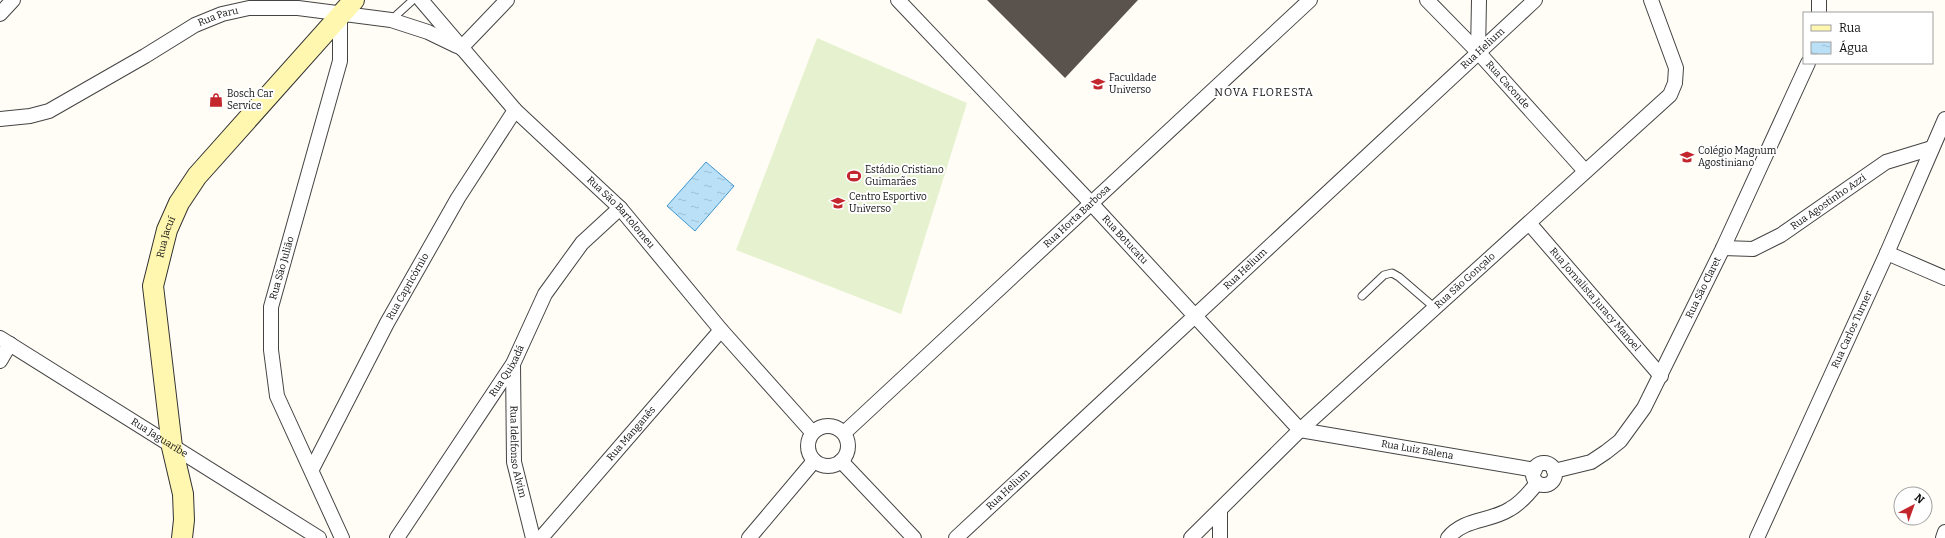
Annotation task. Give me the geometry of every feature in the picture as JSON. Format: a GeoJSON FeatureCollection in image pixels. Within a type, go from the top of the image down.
{"type":"FeatureCollection","features":[{"type":"Feature","properties":{"kind":"main road","name":"Rua Jacuí"},"geometry":{"type":"LineString","coordinates":[[182,538],[184,520],[183,494],[172,447],[153,286],[167,230],[179,203],[197,176],[354,0]]}},
{"type":"Feature","properties":{"kind":"street"},"geometry":{"type":"LineString","coordinates":[[0,14],[13,0]]}},
{"type":"Feature","properties":{"kind":"street","name":"Rua São Bartolomeu"},"geometry":{"type":"LineString","coordinates":[[421,0],[515,110],[620,208],[721,330],[812,432]]}},
{"type":"Feature","properties":{"kind":"street"},"geometry":{"type":"LineString","coordinates":[[461,48],[507,0]]}},
{"type":"Feature","properties":{"kind":"street","name":"Rua Botucatu"},"geometry":{"type":"LineString","coordinates":[[898,0],[1090,202],[1194,317],[1300,430]]}},
{"type":"Feature","properties":{"kind":"street","name":"Rua Horta Barbosa"},"geometry":{"type":"LineString","coordinates":[[844,432],[1090,202],[1310,0]]}},
{"type":"Feature","properties":{"kind":"street","name":"Rua Caconde"},"geometry":{"type":"LineString","coordinates":[[1427,0],[1478,52],[1585,171]]}},
{"type":"Feature","properties":{"kind":"street"},"geometry":{"type":"LineString","coordinates":[[1478,52],[1479,0]]}},
{"type":"Feature","properties":{"kind":"street","name":"Rua Helium"},"geometry":{"type":"LineString","coordinates":[[956,538],[1535,0]]}},
{"type":"Feature","properties":{"kind":"street","name":"Rua São Gonçalo"},"geometry":{"type":"LineString","coordinates":[[1191,538],[1300,430],[1670,95],[1674,83],[1676,68],[1651,0]]}},
{"type":"Feature","properties":{"kind":"street"},"geometry":{"type":"LineString","coordinates":[[1819,0],[1819,12]]}},
{"type":"Feature","properties":{"kind":"street","name":"Rua Paru"},"geometry":{"type":"LineString","coordinates":[[0,120],[30,116],[48,111],[145,56],[195,25],[222,14],[249,8],[298,8],[340,15],[391,20],[428,32],[461,48]]}},
{"type":"Feature","properties":{"kind":"street","name":"Rua São Julião"},"geometry":{"type":"LineString","coordinates":[[340,15],[340,61],[271,307],[271,350],[277,396],[312,469],[342,538]]}},
{"type":"Feature","properties":{"kind":"street","name":"Rua São Claret"},"geometry":{"type":"LineString","coordinates":[[1554,470],[1592,462],[1620,441],[1644,408],[1723,248],[1808,64]]}},
{"type":"Feature","properties":{"kind":"street","name":"Rua Capricórnio"},"geometry":{"type":"LineString","coordinates":[[312,469],[387,324],[458,198],[515,110]]}},
{"type":"Feature","properties":{"kind":"street","name":"Rua Carlos Turner"},"geometry":{"type":"LineString","coordinates":[[1757,538],[1887,253],[1945,120]]}},
{"type":"Feature","properties":{"kind":"street","name":"Rua Agostinho Azzi"},"geometry":{"type":"LineString","coordinates":[[1723,248],[1753,249],[1781,235],[1886,162],[1932,148]]}},
{"type":"Feature","properties":{"kind":"street","name":"Rua Quixadá"},"geometry":{"type":"LineString","coordinates":[[397,538],[513,364],[546,294],[582,243],[620,208]]}},
{"type":"Feature","properties":{"kind":"street","name":"Rua Jornalista Juracy Manoel"},"geometry":{"type":"LineString","coordinates":[[1529,223],[1661,376]]}},
{"type":"Feature","properties":{"kind":"street"},"geometry":{"type":"LineString","coordinates":[[1887,253],[1945,278]]}},
{"type":"Feature","properties":{"kind":"street","name":"Rua Manganês"},"geometry":{"type":"LineString","coordinates":[[541,538],[721,330]]}},
{"type":"Feature","properties":{"kind":"street"},"geometry":{"type":"LineString","coordinates":[[0,361],[5,341]]}},
{"type":"Feature","properties":{"kind":"street","name":"Rua Jaguaribe"},"geometry":{"type":"LineString","coordinates":[[5,341],[319,538]]}},
{"type":"Feature","properties":{"kind":"street","name":"Rua Idelfonso Alvim"},"geometry":{"type":"LineString","coordinates":[[513,364],[514,462],[533,538]]}},
{"type":"Feature","properties":{"kind":"street"},"geometry":{"type":"LineString","coordinates":[[824,425],[838,428],[844,432],[849,444],[845,457],[841,462],[826,466],[814,461],[808,451],[808,445],[812,432],[824,425]]}},
{"type":"Feature","properties":{"kind":"street","name":"Rua Luiz Balena"},"geometry":{"type":"LineString","coordinates":[[1300,430],[1536,476],[1543,485],[1549,484],[1554,480],[1554,470]]}},
{"type":"Feature","properties":{"kind":"street"},"geometry":{"type":"LineString","coordinates":[[749,538],[814,461]]}},
{"type":"Feature","properties":{"kind":"street"},"geometry":{"type":"LineString","coordinates":[[841,462],[914,538]]}},
{"type":"Feature","properties":{"kind":"street"},"geometry":{"type":"LineString","coordinates":[[1448,538],[1453,532],[1465,524],[1510,510],[1525,497],[1536,476]]}},
{"type":"Feature","properties":{"kind":"street"},"geometry":{"type":"LineString","coordinates":[[1220,510],[1220,538]]}},
{"type":"Feature","properties":{"kind":"street"},"geometry":{"type":"LineString","coordinates":[[1943,538],[1945,532]]}},
{"type":"Feature","properties":{"kind":"lane"},"geometry":{"type":"LineString","coordinates":[[391,20],[413,0]]}},
{"type":"Feature","properties":{"kind":"lane"},"geometry":{"type":"LineString","coordinates":[[1362,296],[1384,275],[1392,273],[1399,277],[1435,308]]}},
{"type":"Feature","properties":{"kind":"green space","name":"Estádio Cristiano Guimarães"},"geometry":{"type":"Polygon","coordinates":[[[817,38],[967,103],[901,314],[736,250],[817,38]]]}},
{"type":"Feature","properties":{"kind":"water"},"geometry":{"type":"Polygon","coordinates":[[[706,162],[734,186],[695,231],[667,206],[706,162]]]}},
{"type":"Feature","properties":{"kind":"building"},"geometry":{"type":"Polygon","coordinates":[[[987,0],[1138,0],[1065,78],[987,0]]]}},
{"type":"Feature","properties":{"kind":"place","name":"Faculdade Universo"},"geometry":{"type":"Point","coordinates":[1098,84]}},
{"type":"Feature","properties":{"kind":"place","name":"Bosch Car Service"},"geometry":{"type":"Point","coordinates":[216,100]}},
{"type":"Feature","properties":{"kind":"place","name":"Colégio Magnum Agostiniano"},"geometry":{"type":"Point","coordinates":[1687,157]}},
{"type":"Feature","properties":{"kind":"place","name":"Estádio Cristiano Guimarães"},"geometry":{"type":"Point","coordinates":[854,176]}},
{"type":"Feature","properties":{"kind":"place","name":"Centro Esportivo Universo"},"geometry":{"type":"Point","coordinates":[838,203]}},
{"type":"Feature","properties":{"kind":"district","name":"NOVA FLORESTA"},"geometry":{"type":"Point","coordinates":[1264,92]}}]}
